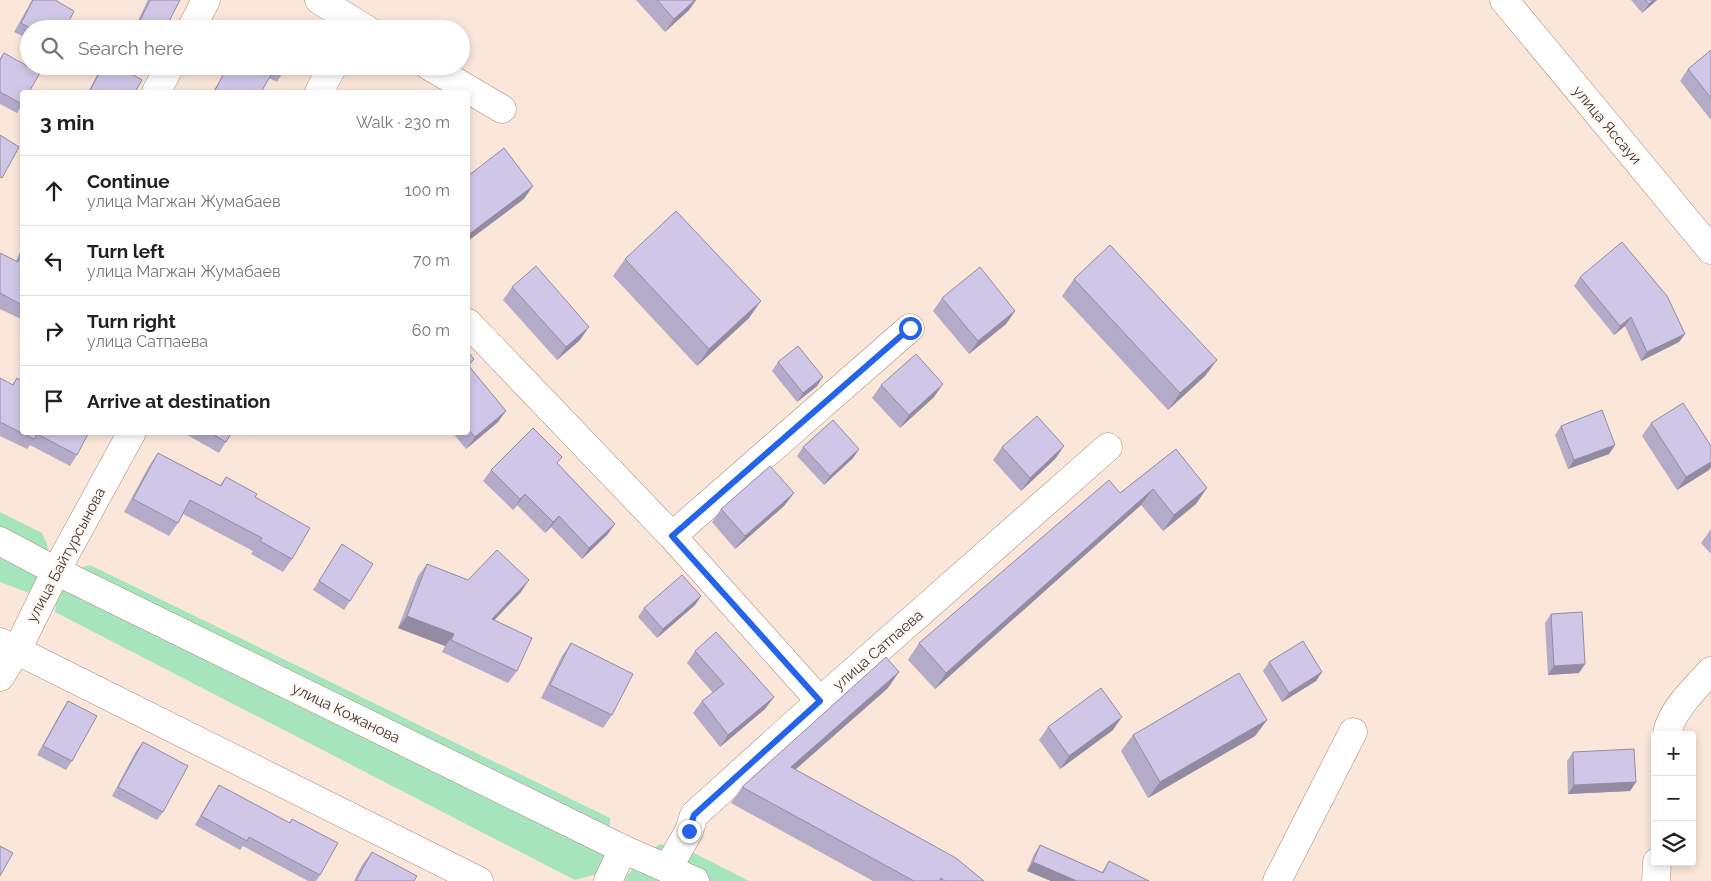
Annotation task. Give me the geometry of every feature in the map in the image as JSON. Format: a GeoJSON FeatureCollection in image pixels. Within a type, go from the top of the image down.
{"type":"FeatureCollection","features":[{"type":"Feature","properties":{"kind":"street"},"geometry":{"type":"LineString","coordinates":[[196,20],[206,0]]}},
{"type":"Feature","properties":{"kind":"street"},"geometry":{"type":"LineString","coordinates":[[319,0],[349,20]]}},
{"type":"Feature","properties":{"kind":"street","name":"улица Яссауи"},"geometry":{"type":"LineString","coordinates":[[1504,0],[1711,250]]}},
{"type":"Feature","properties":{"kind":"street"},"geometry":{"type":"LineString","coordinates":[[157,90],[165,75]]}},
{"type":"Feature","properties":{"kind":"street"},"geometry":{"type":"LineString","coordinates":[[320,90],[328,75]]}},
{"type":"Feature","properties":{"kind":"street"},"geometry":{"type":"LineString","coordinates":[[444,75],[470,90]]}},
{"type":"Feature","properties":{"kind":"street"},"geometry":{"type":"LineString","coordinates":[[470,90],[502,109]]}},
{"type":"Feature","properties":{"kind":"street"},"geometry":{"type":"LineString","coordinates":[[470,325],[672,536],[820,701]]}},
{"type":"Feature","properties":{"kind":"street"},"geometry":{"type":"LineString","coordinates":[[672,536],[910,328]]}},
{"type":"Feature","properties":{"kind":"street","name":"улица Байтурсынова"},"geometry":{"type":"LineString","coordinates":[[0,678],[8,646],[56,571],[130,435]]}},
{"type":"Feature","properties":{"kind":"street","name":"улица Сатпаева"},"geometry":{"type":"LineString","coordinates":[[668,868],[689,831],[694,815],[1108,447]]}},
{"type":"Feature","properties":{"kind":"street","name":"улица Кожанова"},"geometry":{"type":"LineString","coordinates":[[0,542],[623,849],[695,881]]}},
{"type":"Feature","properties":{"kind":"street"},"geometry":{"type":"LineString","coordinates":[[8,646],[479,881]]}},
{"type":"Feature","properties":{"kind":"street"},"geometry":{"type":"LineString","coordinates":[[1668,731],[1668,726],[1686,699],[1711,671]]}},
{"type":"Feature","properties":{"kind":"street"},"geometry":{"type":"LineString","coordinates":[[1276,881],[1353,732]]}},
{"type":"Feature","properties":{"kind":"street"},"geometry":{"type":"LineString","coordinates":[[608,881],[623,849]]}},
{"type":"Feature","properties":{"kind":"street"},"geometry":{"type":"LineString","coordinates":[[1656,881],[1657,866]]}},
{"type":"Feature","properties":{"kind":"green space"},"geometry":{"type":"Polygon","coordinates":[[[0,512],[42,533],[47,544],[49,555],[34,590],[29,593],[0,582],[0,512]]]}},
{"type":"Feature","properties":{"kind":"green space"},"geometry":{"type":"Polygon","coordinates":[[[90,565],[610,818],[609,845],[597,874],[575,880],[55,612],[58,587],[72,570],[90,565]]]}},
{"type":"Feature","properties":{"kind":"green space"},"geometry":{"type":"Polygon","coordinates":[[[660,844],[688,850],[749,881],[625,881],[626,877],[645,854],[660,844]]]}},
{"type":"Feature","properties":{"kind":"building"},"geometry":{"type":"Polygon","coordinates":[[[33,0],[55,0],[74,11],[70,20],[23,20],[33,0]]]}},
{"type":"Feature","properties":{"kind":"building"},"geometry":{"type":"Polygon","coordinates":[[[150,0],[180,0],[170,20],[140,20],[150,0]]]}},
{"type":"Feature","properties":{"kind":"building"},"geometry":{"type":"Polygon","coordinates":[[[657,0],[695,0],[674,19],[657,0]]]}},
{"type":"Feature","properties":{"kind":"building"},"geometry":{"type":"Polygon","coordinates":[[[1645,0],[1653,0],[1649,4],[1645,0]]]}},
{"type":"Feature","properties":{"kind":"building"},"geometry":{"type":"Polygon","coordinates":[[[1711,50],[1711,98],[1688,69],[1711,50]]]}},
{"type":"Feature","properties":{"kind":"building"},"geometry":{"type":"Polygon","coordinates":[[[4,53],[20,62],[20,75],[39,75],[30,90],[20,90],[20,103],[0,92],[0,60],[4,53]]]}},
{"type":"Feature","properties":{"kind":"building"},"geometry":{"type":"Polygon","coordinates":[[[98,75],[133,75],[142,80],[136,90],[90,90],[98,75]]]}},
{"type":"Feature","properties":{"kind":"building"},"geometry":{"type":"Polygon","coordinates":[[[223,75],[271,75],[262,90],[215,90],[223,75]]]}},
{"type":"Feature","properties":{"kind":"building"},"geometry":{"type":"Polygon","coordinates":[[[0,135],[19,147],[2,178],[0,177],[0,135]]]}},
{"type":"Feature","properties":{"kind":"building"},"geometry":{"type":"Polygon","coordinates":[[[504,148],[533,186],[470,233],[470,174],[504,148]]]}},
{"type":"Feature","properties":{"kind":"building"},"geometry":{"type":"Polygon","coordinates":[[[676,211],[761,301],[709,349],[625,259],[676,211]]]}},
{"type":"Feature","properties":{"kind":"building"},"geometry":{"type":"Polygon","coordinates":[[[1622,242],[1667,296],[1685,334],[1647,352],[1631,317],[1620,326],[1580,277],[1622,242]]]}},
{"type":"Feature","properties":{"kind":"building"},"geometry":{"type":"Polygon","coordinates":[[[1110,245],[1217,360],[1180,393],[1074,279],[1110,245]]]}},
{"type":"Feature","properties":{"kind":"building"},"geometry":{"type":"Polygon","coordinates":[[[0,253],[18,262],[20,257],[20,304],[0,293],[0,253]]]}},
{"type":"Feature","properties":{"kind":"building"},"geometry":{"type":"Polygon","coordinates":[[[536,266],[589,327],[566,347],[512,287],[536,266]]]}},
{"type":"Feature","properties":{"kind":"building"},"geometry":{"type":"Polygon","coordinates":[[[980,267],[1015,311],[978,341],[942,298],[980,267]]]}},
{"type":"Feature","properties":{"kind":"building"},"geometry":{"type":"Polygon","coordinates":[[[798,346],[823,377],[803,393],[778,362],[798,346]]]}},
{"type":"Feature","properties":{"kind":"building"},"geometry":{"type":"Polygon","coordinates":[[[470,354],[474,359],[470,363],[470,354]]]}},
{"type":"Feature","properties":{"kind":"building"},"geometry":{"type":"Polygon","coordinates":[[[916,354],[943,384],[909,415],[881,385],[916,354]]]}},
{"type":"Feature","properties":{"kind":"building"},"geometry":{"type":"Polygon","coordinates":[[[470,367],[506,411],[475,437],[470,431],[470,367]]]}},
{"type":"Feature","properties":{"kind":"building"},"geometry":{"type":"Polygon","coordinates":[[[0,378],[13,385],[17,378],[20,380],[20,432],[0,422],[0,378]]]}},
{"type":"Feature","properties":{"kind":"building"},"geometry":{"type":"Polygon","coordinates":[[[1683,403],[1711,446],[1711,462],[1686,477],[1651,423],[1683,403]]]}},
{"type":"Feature","properties":{"kind":"building"},"geometry":{"type":"Polygon","coordinates":[[[1602,410],[1615,445],[1574,460],[1561,426],[1602,410]]]}},
{"type":"Feature","properties":{"kind":"building"},"geometry":{"type":"Polygon","coordinates":[[[1037,416],[1064,446],[1030,478],[1002,447],[1037,416]]]}},
{"type":"Feature","properties":{"kind":"building"},"geometry":{"type":"Polygon","coordinates":[[[833,420],[859,449],[830,476],[803,447],[833,420]]]}},
{"type":"Feature","properties":{"kind":"building"},"geometry":{"type":"Polygon","coordinates":[[[533,428],[562,457],[557,463],[615,524],[589,548],[559,516],[553,522],[525,494],[520,499],[491,470],[533,428]]]}},
{"type":"Feature","properties":{"kind":"building"},"geometry":{"type":"Polygon","coordinates":[[[26,435],[36,435],[34,439],[26,435]]]}},
{"type":"Feature","properties":{"kind":"building"},"geometry":{"type":"Polygon","coordinates":[[[39,435],[87,435],[77,455],[39,435]]]}},
{"type":"Feature","properties":{"kind":"building"},"geometry":{"type":"Polygon","coordinates":[[[214,435],[230,435],[226,442],[214,435]]]}},
{"type":"Feature","properties":{"kind":"building"},"geometry":{"type":"Polygon","coordinates":[[[1176,449],[1207,488],[1174,515],[1153,489],[946,673],[919,643],[1109,480],[1120,493],[1176,449]]]}},
{"type":"Feature","properties":{"kind":"building"},"geometry":{"type":"Polygon","coordinates":[[[158,453],[221,486],[226,477],[257,494],[255,497],[310,528],[292,559],[260,541],[262,538],[190,500],[178,523],[133,499],[158,453]]]}},
{"type":"Feature","properties":{"kind":"building"},"geometry":{"type":"Polygon","coordinates":[[[770,466],[794,493],[745,536],[721,509],[770,466]]]}},
{"type":"Feature","properties":{"kind":"building"},"geometry":{"type":"Polygon","coordinates":[[[342,544],[373,564],[350,601],[319,581],[342,544]]]}},
{"type":"Feature","properties":{"kind":"building"},"geometry":{"type":"Polygon","coordinates":[[[497,550],[529,580],[492,619],[532,638],[517,671],[451,640],[454,634],[407,616],[427,564],[468,580],[497,550]]]}},
{"type":"Feature","properties":{"kind":"building"},"geometry":{"type":"Polygon","coordinates":[[[682,575],[701,596],[663,629],[644,608],[682,575]]]}},
{"type":"Feature","properties":{"kind":"building"},"geometry":{"type":"Polygon","coordinates":[[[1582,612],[1585,664],[1554,666],[1551,614],[1582,612]]]}},
{"type":"Feature","properties":{"kind":"building"},"geometry":{"type":"Polygon","coordinates":[[[716,632],[774,697],[728,735],[702,701],[724,684],[695,651],[716,632]]]}},
{"type":"Feature","properties":{"kind":"building"},"geometry":{"type":"Polygon","coordinates":[[[1303,641],[1322,672],[1289,693],[1269,662],[1303,641]]]}},
{"type":"Feature","properties":{"kind":"building"},"geometry":{"type":"Polygon","coordinates":[[[571,643],[633,674],[612,715],[550,685],[571,643]]]}},
{"type":"Feature","properties":{"kind":"building"},"geometry":{"type":"Polygon","coordinates":[[[886,657],[899,672],[791,767],[956,858],[984,881],[945,881],[941,878],[939,881],[914,881],[742,787],[886,657]]]}},
{"type":"Feature","properties":{"kind":"building"},"geometry":{"type":"Polygon","coordinates":[[[1239,673],[1267,720],[1160,782],[1133,735],[1239,673]]]}},
{"type":"Feature","properties":{"kind":"building"},"geometry":{"type":"Polygon","coordinates":[[[1101,688],[1122,717],[1069,756],[1048,727],[1101,688]]]}},
{"type":"Feature","properties":{"kind":"building"},"geometry":{"type":"Polygon","coordinates":[[[68,701],[97,716],[72,761],[43,746],[68,701]]]}},
{"type":"Feature","properties":{"kind":"building"},"geometry":{"type":"Polygon","coordinates":[[[143,742],[188,766],[163,812],[118,787],[143,742]]]}},
{"type":"Feature","properties":{"kind":"building"},"geometry":{"type":"Polygon","coordinates":[[[1634,749],[1636,782],[1574,785],[1573,752],[1634,749]]]}},
{"type":"Feature","properties":{"kind":"building"},"geometry":{"type":"Polygon","coordinates":[[[219,785],[290,823],[292,819],[338,843],[320,875],[249,837],[247,841],[201,816],[219,785]]]}},
{"type":"Feature","properties":{"kind":"building"},"geometry":{"type":"Polygon","coordinates":[[[1040,845],[1103,873],[1109,861],[1149,881],[1077,881],[1033,862],[1040,845]]]}},
{"type":"Feature","properties":{"kind":"building"},"geometry":{"type":"Polygon","coordinates":[[[0,846],[13,853],[0,876],[0,846]]]}},
{"type":"Feature","properties":{"kind":"building"},"geometry":{"type":"Polygon","coordinates":[[[372,852],[417,876],[414,881],[356,881],[372,852]]]}},
{"type":"Feature","properties":{"kind":"route"},"geometry":{"type":"LineString","coordinates":[[689,831],[694,815],[820,701],[672,536],[910,328]]}}]}
